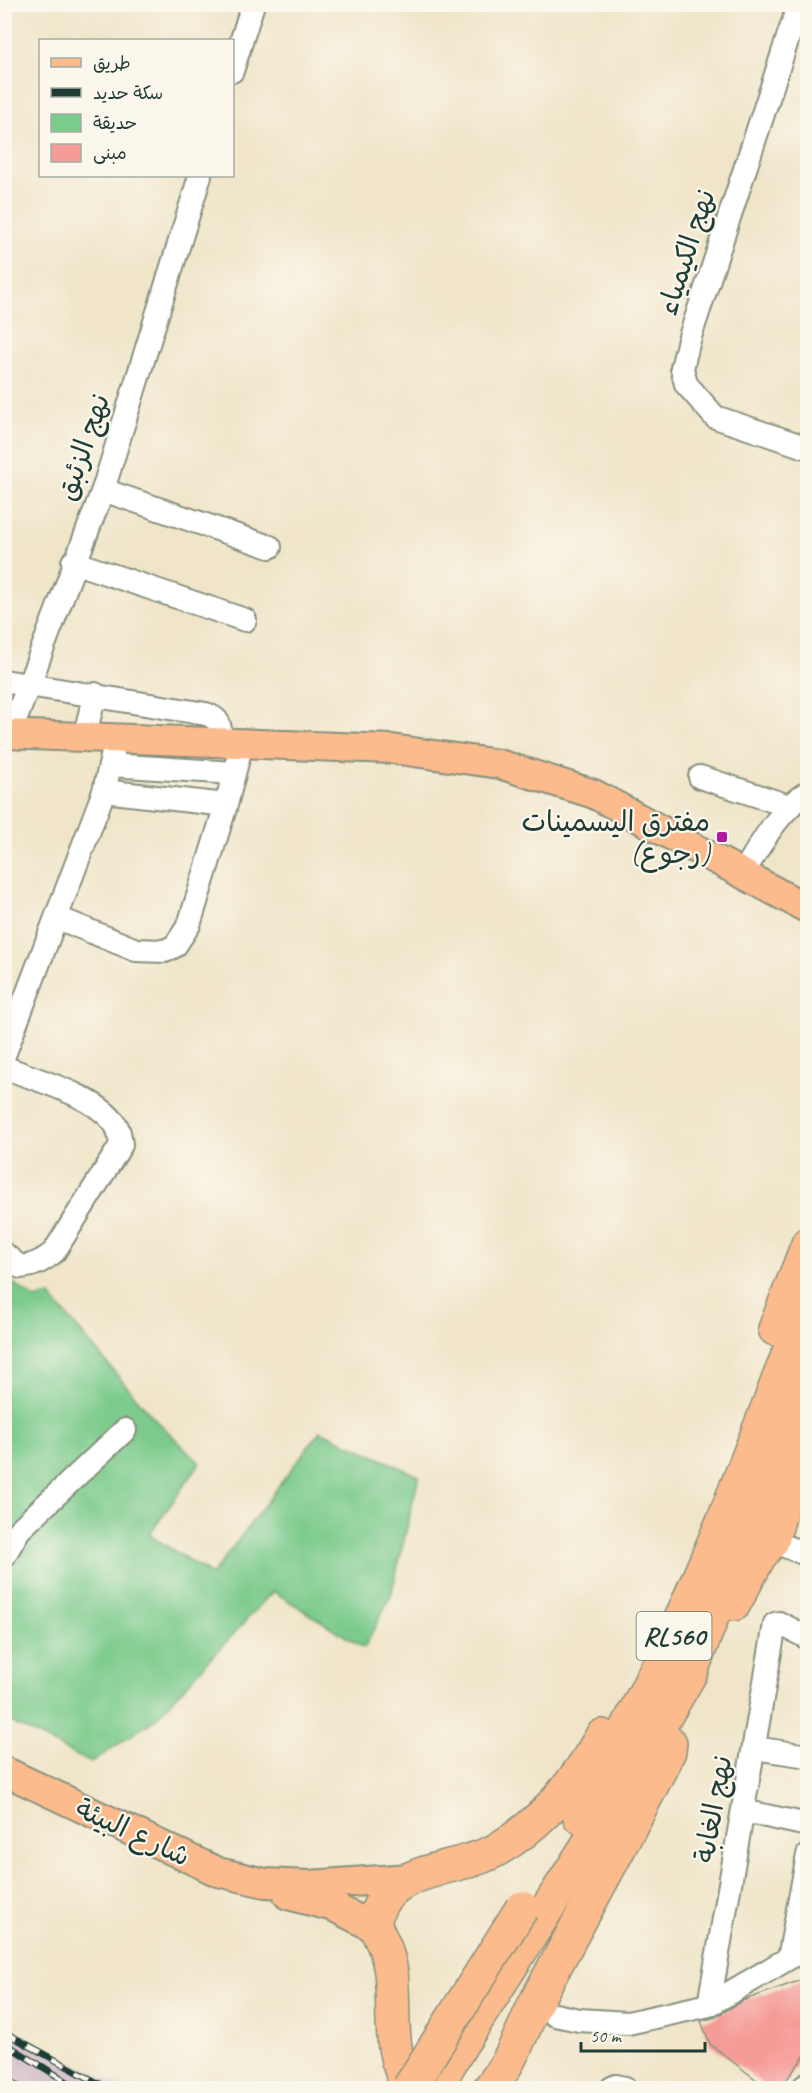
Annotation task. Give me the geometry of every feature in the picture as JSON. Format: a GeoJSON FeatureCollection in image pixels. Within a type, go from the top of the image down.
{"type":"FeatureCollection","features":[{"type":"Feature","properties":{"kind":"highway"},"geometry":{"type":"LineString","coordinates":[[410,2088],[398,2062],[393,2043],[392,1973],[385,1948],[375,1928],[376,1914],[381,1903],[410,1878],[467,1864],[498,1849],[527,1828],[566,1791],[589,1760],[643,1658],[681,1618],[681,1588],[684,1574],[807,1244]]}},
{"type":"Feature","properties":{"kind":"highway","name":"RL560"},"geometry":{"type":"LineString","coordinates":[[410,2088],[605,1797],[670,1710],[690,1674],[807,1304]]}},
{"type":"Feature","properties":{"kind":"highway","name":"RL560"},"geometry":{"type":"LineString","coordinates":[[435,2088],[605,1797],[681,1618],[807,1369]]}},
{"type":"Feature","properties":{"kind":"highway"},"geometry":{"type":"LineString","coordinates":[[690,1674],[716,1645],[759,1557],[772,1541],[783,1502],[807,1444]]}},
{"type":"Feature","properties":{"kind":"highway"},"geometry":{"type":"LineString","coordinates":[[490,2088],[507,2068],[539,1996],[669,1751],[672,1724],[670,1710]]}},
{"type":"Feature","properties":{"kind":"main road"},"geometry":{"type":"LineString","coordinates":[[7,734],[84,738],[113,752],[231,742],[392,749],[499,764],[594,794],[806,910]]}},
{"type":"Feature","properties":{"kind":"main road","name":"شارع البيئة"},"geometry":{"type":"LineString","coordinates":[[4,1771],[218,1872],[265,1883]]}},
{"type":"Feature","properties":{"kind":"main road"},"geometry":{"type":"LineString","coordinates":[[265,1883],[349,1884],[410,1878]]}},
{"type":"Feature","properties":{"kind":"main road"},"geometry":{"type":"LineString","coordinates":[[265,1883],[284,1894],[334,1907],[375,1928]]}},
{"type":"Feature","properties":{"kind":"street"},"geometry":{"type":"LineString","coordinates":[[234,65],[253,4]]}},
{"type":"Feature","properties":{"kind":"street","name":"نهج الكيمياء"},"geometry":{"type":"LineString","coordinates":[[799,4],[689,340],[682,368],[686,384],[715,417],[807,448]]}},
{"type":"Feature","properties":{"kind":"street","name":"نهج الزئبق"},"geometry":{"type":"LineString","coordinates":[[7,734],[29,683],[73,561],[103,490],[200,177]]}},
{"type":"Feature","properties":{"kind":"street"},"geometry":{"type":"LineString","coordinates":[[103,490],[270,547]]}},
{"type":"Feature","properties":{"kind":"street"},"geometry":{"type":"LineString","coordinates":[[73,561],[245,620]]}},
{"type":"Feature","properties":{"kind":"street"},"geometry":{"type":"LineString","coordinates":[[4,681],[95,694],[216,717],[231,742],[234,773],[226,805],[189,925],[175,946],[165,951],[136,950],[58,918]]}},
{"type":"Feature","properties":{"kind":"street"},"geometry":{"type":"LineString","coordinates":[[84,738],[95,694]]}},
{"type":"Feature","properties":{"kind":"street"},"geometry":{"type":"LineString","coordinates":[[4,1055],[58,918],[104,791],[113,752],[234,773]]}},
{"type":"Feature","properties":{"kind":"street"},"geometry":{"type":"LineString","coordinates":[[700,777],[789,806]]}},
{"type":"Feature","properties":{"kind":"street"},"geometry":{"type":"LineString","coordinates":[[104,791],[226,805]]}},
{"type":"Feature","properties":{"kind":"street"},"geometry":{"type":"LineString","coordinates":[[742,874],[789,806],[807,792]]}},
{"type":"Feature","properties":{"kind":"street"},"geometry":{"type":"LineString","coordinates":[[4,1067],[99,1108],[113,1120],[120,1132],[121,1145],[54,1252],[41,1262],[20,1267],[4,1254]]}},
{"type":"Feature","properties":{"kind":"street"},"geometry":{"type":"LineString","coordinates":[[4,1556],[19,1530],[124,1430]]}},
{"type":"Feature","properties":{"kind":"street"},"geometry":{"type":"LineString","coordinates":[[772,1541],[807,1555]]}},
{"type":"Feature","properties":{"kind":"street","name":"نهج الغابة"},"geometry":{"type":"LineString","coordinates":[[709,2005],[777,1623],[807,1638]]}},
{"type":"Feature","properties":{"kind":"street"},"geometry":{"type":"LineString","coordinates":[[754,1748],[807,1756]]}},
{"type":"Feature","properties":{"kind":"street"},"geometry":{"type":"LineString","coordinates":[[743,1811],[807,1825]]}},
{"type":"Feature","properties":{"kind":"street"},"geometry":{"type":"LineString","coordinates":[[555,2015],[579,2020],[628,2023],[709,2005],[798,1953],[807,1855]]}},
{"type":"Feature","properties":{"kind":"street"},"geometry":{"type":"LineString","coordinates":[[803,2088],[807,2083]]}},
{"type":"Feature","properties":{"kind":"street"},"geometry":{"type":"LineString","coordinates":[[612,2088],[616,2086],[625,2088]]}},
{"type":"Feature","properties":{"kind":"shaded area"},"geometry":{"type":"Polygon","coordinates":[[[5,2028],[123,2088],[5,2088],[5,2028]]]}},
{"type":"Feature","properties":{"kind":"green space"},"geometry":{"type":"Polygon","coordinates":[[[4,1276],[35,1299],[49,1295],[152,1416],[200,1463],[149,1535],[212,1575],[320,1431],[419,1476],[391,1595],[364,1648],[273,1591],[155,1719],[91,1763],[5,1719],[4,1276]]]}},
{"type":"Feature","properties":{"kind":"building"},"geometry":{"type":"Polygon","coordinates":[[[807,1978],[807,2053],[780,2088],[767,2088],[710,2044],[701,2021],[716,2017],[742,2001],[807,1978]]]}},
{"type":"Feature","properties":{"kind":"railway"},"geometry":{"type":"LineString","coordinates":[[4,2032],[107,2088]]}},
{"type":"Feature","properties":{"kind":"railway"},"geometry":{"type":"LineString","coordinates":[[4,2043],[77,2088]]}},
{"type":"Feature","properties":{"kind":"railway"},"geometry":{"type":"LineString","coordinates":[[4,2076],[20,2088]]}},
{"type":"Feature","properties":{"kind":"place","name":"مفترق اليسمينات (رجوع)"},"geometry":{"type":"Point","coordinates":[722,837]}}]}
